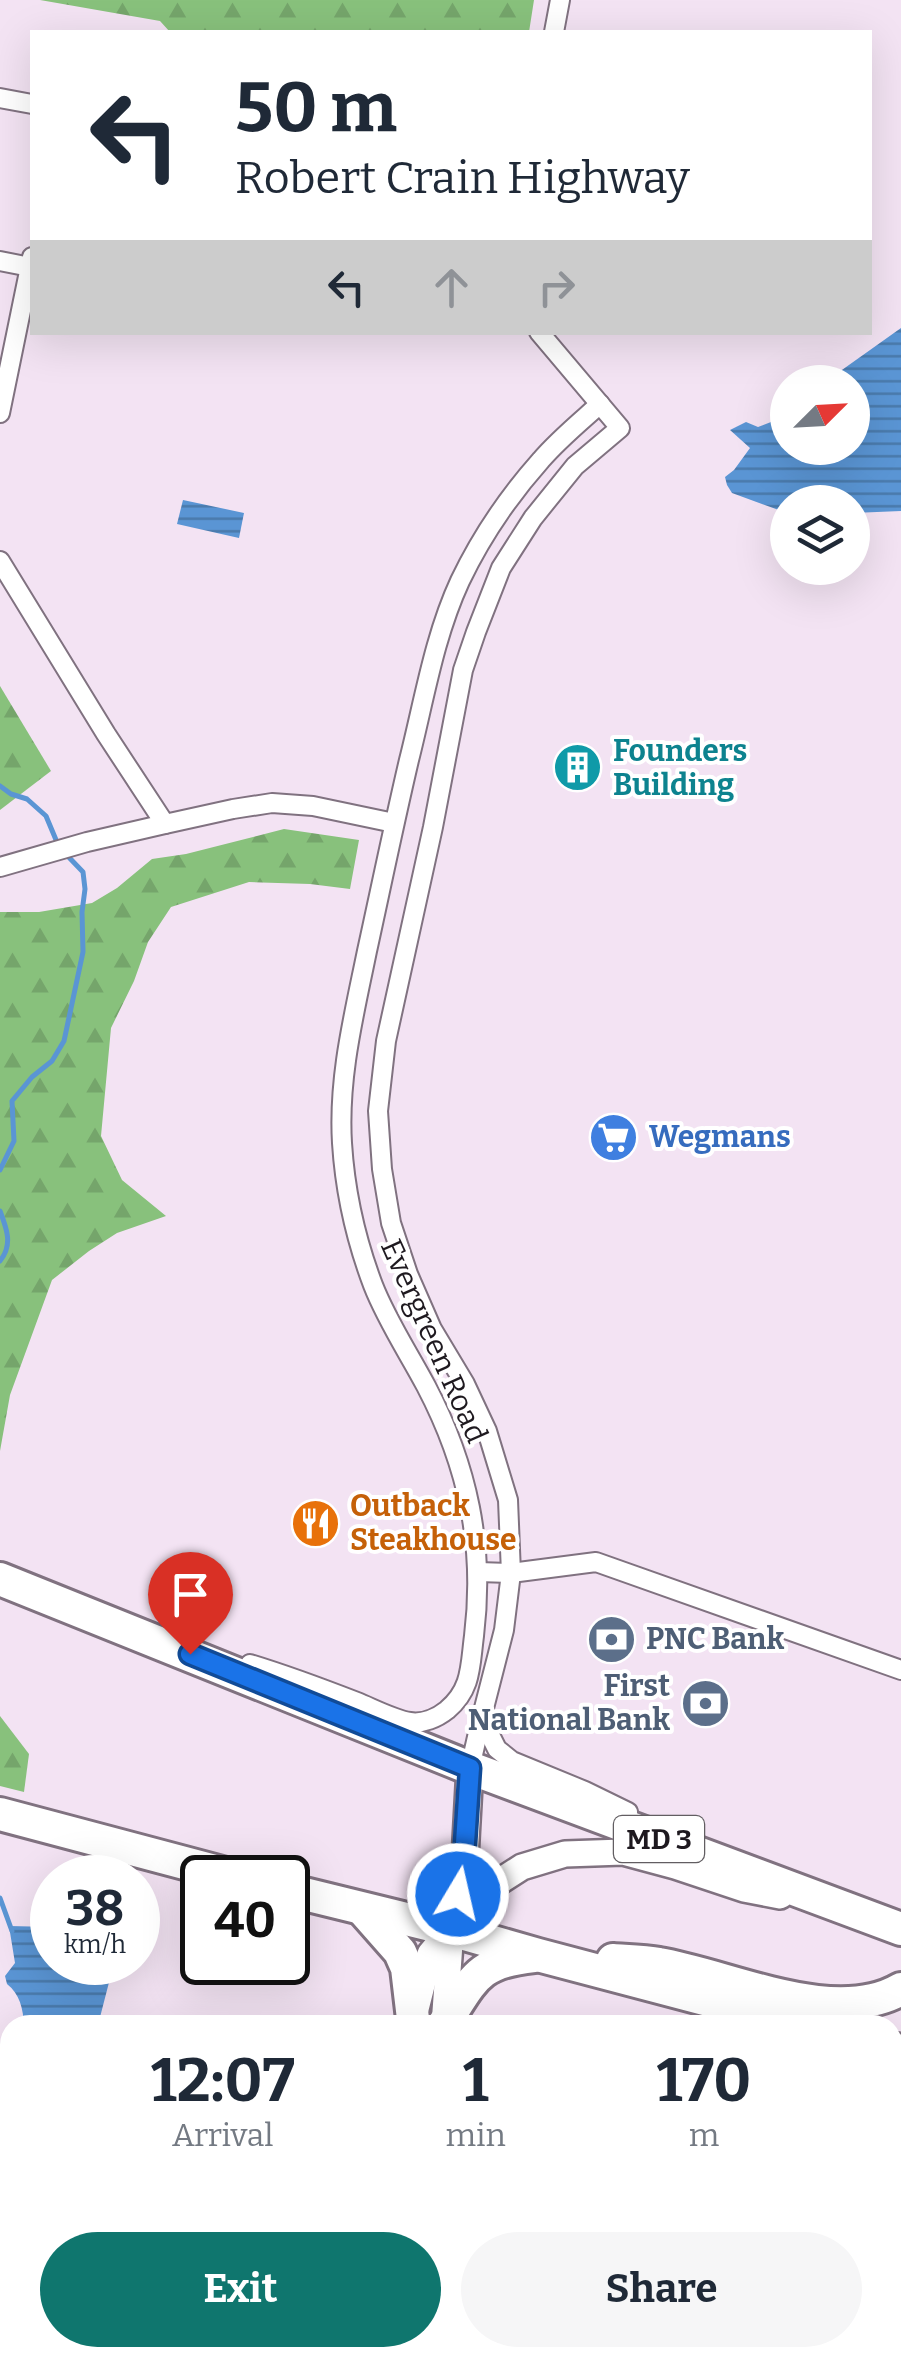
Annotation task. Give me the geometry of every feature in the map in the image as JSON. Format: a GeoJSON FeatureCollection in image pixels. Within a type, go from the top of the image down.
{"type":"FeatureCollection","features":[{"type":"Feature","properties":{"kind":"highway","name":"MD 3"},"geometry":{"type":"LineString","coordinates":[[0,1579],[470,1768],[901,1929]]}},
{"type":"Feature","properties":{"kind":"highway"},"geometry":{"type":"LineString","coordinates":[[0,1814],[180,1862]]}},
{"type":"Feature","properties":{"kind":"highway"},"geometry":{"type":"LineString","coordinates":[[310,1896],[765,2015]]}},
{"type":"Feature","properties":{"kind":"highway"},"geometry":{"type":"LineString","coordinates":[[363,1910],[400,1952],[425,2015]]}},
{"type":"Feature","properties":{"kind":"highway"},"geometry":{"type":"LineString","coordinates":[[848,1910],[901,1914]]}},
{"type":"Feature","properties":{"kind":"highway"},"geometry":{"type":"LineString","coordinates":[[437,2015],[488,1967],[505,1959],[538,1955],[658,1963],[826,2004],[860,2003],[901,1989]]}},
{"type":"Feature","properties":{"kind":"street"},"geometry":{"type":"LineString","coordinates":[[554,30],[560,0]]}},
{"type":"Feature","properties":{"kind":"street"},"geometry":{"type":"LineString","coordinates":[[0,98],[30,104]]}},
{"type":"Feature","properties":{"kind":"street"},"geometry":{"type":"LineString","coordinates":[[0,261],[30,262]]}},
{"type":"Feature","properties":{"kind":"street"},"geometry":{"type":"LineString","coordinates":[[0,413],[30,267]]}},
{"type":"Feature","properties":{"kind":"street","name":"Evergreen Road"},"geometry":{"type":"LineString","coordinates":[[470,1768],[504,1630],[511,1573],[508,1500],[488,1430],[432,1329],[391,1223],[378,1110],[386,1041],[463,670],[476,632],[501,568],[533,518],[575,466],[620,428],[542,335]]}},
{"type":"Feature","properties":{"kind":"street","name":"Evergreen Road"},"geometry":{"type":"LineString","coordinates":[[120,1626],[296,1678],[409,1722],[432,1720],[464,1692],[476,1617],[474,1516],[446,1427],[373,1286],[352,1214],[342,1144],[344,1060],[394,823],[438,644],[459,583],[495,518],[542,458],[600,404]]}},
{"type":"Feature","properties":{"kind":"street"},"geometry":{"type":"LineString","coordinates":[[0,561],[165,824]]}},
{"type":"Feature","properties":{"kind":"street"},"geometry":{"type":"LineString","coordinates":[[0,866],[87,842],[272,803],[313,806],[394,823]]}},
{"type":"Feature","properties":{"kind":"street"},"geometry":{"type":"LineString","coordinates":[[478,1572],[511,1573],[596,1562],[901,1670]]}},
{"type":"Feature","properties":{"kind":"street"},"geometry":{"type":"LineString","coordinates":[[483,1712],[497,1748],[512,1761],[585,1791],[777,1884]]}},
{"type":"Feature","properties":{"kind":"street"},"geometry":{"type":"LineString","coordinates":[[451,1930],[464,1858],[470,1768]]}},
{"type":"Feature","properties":{"kind":"street"},"geometry":{"type":"LineString","coordinates":[[428,2015],[430,1954],[480,1894],[522,1867],[565,1854],[623,1852],[744,1889],[848,1910]]}},
{"type":"Feature","properties":{"kind":"green space"},"geometry":{"type":"Polygon","coordinates":[[[40,0],[534,0],[529,30],[168,30],[160,21],[40,0]]]}},
{"type":"Feature","properties":{"kind":"green space"},"geometry":{"type":"Polygon","coordinates":[[[0,686],[51,771],[0,810],[0,686]]]}},
{"type":"Feature","properties":{"kind":"green space"},"geometry":{"type":"Polygon","coordinates":[[[284,829],[359,840],[350,889],[249,882],[171,907],[148,942],[111,1028],[101,1136],[122,1180],[166,1216],[117,1233],[52,1280],[10,1395],[0,1451],[0,912],[39,912],[92,903],[152,859],[284,829]]]}},
{"type":"Feature","properties":{"kind":"green space"},"geometry":{"type":"Polygon","coordinates":[[[0,1716],[29,1754],[24,1792],[0,1786],[0,1716]]]}},
{"type":"Feature","properties":{"kind":"water"},"geometry":{"type":"Polygon","coordinates":[[[901,328],[901,511],[870,512],[870,485],[770,485],[770,507],[732,493],[725,477],[750,448],[730,430],[746,422],[758,427],[770,422],[770,465],[870,465],[870,365],[849,365],[901,328]]]}},
{"type":"Feature","properties":{"kind":"water"},"geometry":{"type":"Polygon","coordinates":[[[183,500],[244,513],[239,538],[177,524],[183,500]]]}},
{"type":"Feature","properties":{"kind":"water"},"geometry":{"type":"Polygon","coordinates":[[[9,1926],[30,1926],[30,1985],[108,1985],[101,2015],[23,2015],[5,1976],[15,1963],[9,1926]]]}},
{"type":"Feature","properties":{"kind":"waterway"},"geometry":{"type":"LineString","coordinates":[[0,786],[27,799],[46,816],[59,847],[83,872],[85,889],[83,952],[64,1041],[52,1061],[12,1101],[14,1141],[0,1170]]}},
{"type":"Feature","properties":{"kind":"waterway"},"geometry":{"type":"LineString","coordinates":[[0,1211],[8,1243],[0,1261]]}},
{"type":"Feature","properties":{"kind":"waterway"},"geometry":{"type":"LineString","coordinates":[[0,1898],[12,1931]]}},
{"type":"Feature","properties":{"kind":"place","name":"Founders Building"},"geometry":{"type":"Point","coordinates":[578,768]}},
{"type":"Feature","properties":{"kind":"place","name":"Wegmans"},"geometry":{"type":"Point","coordinates":[614,1137]}},
{"type":"Feature","properties":{"kind":"place","name":"Outback Steakhouse"},"geometry":{"type":"Point","coordinates":[315,1523]}},
{"type":"Feature","properties":{"kind":"place","name":"PNC Bank"},"geometry":{"type":"Point","coordinates":[611,1639]}},
{"type":"Feature","properties":{"kind":"place","name":"First National Bank"},"geometry":{"type":"Point","coordinates":[705,1703]}},
{"type":"Feature","properties":{"kind":"route"},"geometry":{"type":"LineString","coordinates":[[190,1654],[470,1768],[458,1894]]}}]}
